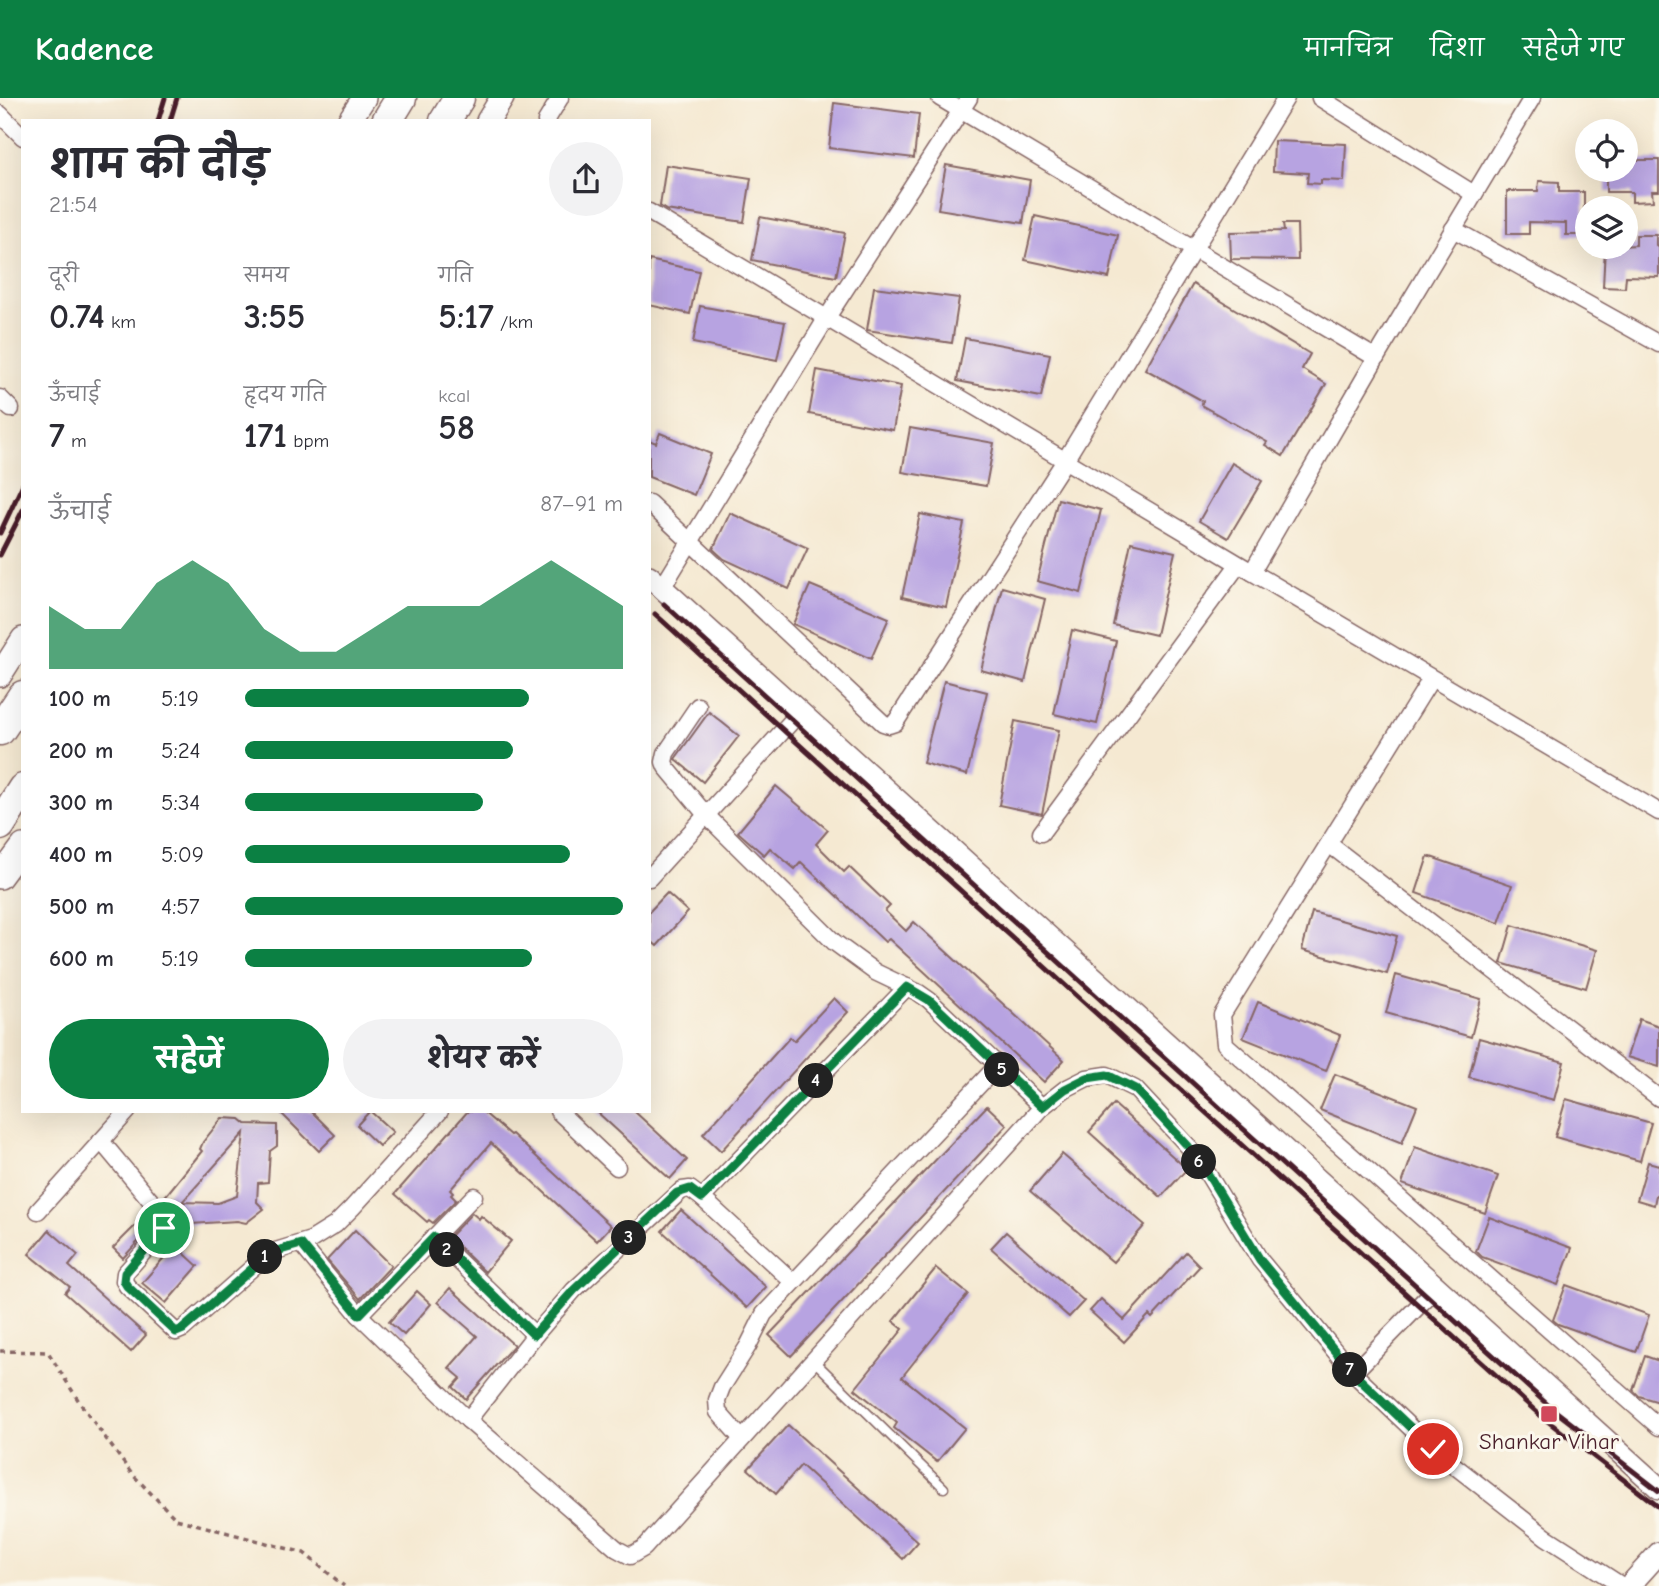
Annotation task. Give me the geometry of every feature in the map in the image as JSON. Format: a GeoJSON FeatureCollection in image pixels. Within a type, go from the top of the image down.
{"type":"FeatureCollection","features":[{"type":"Feature","properties":{"kind":"highway"},"geometry":{"type":"LineString","coordinates":[[388,119],[401,98]]}},
{"type":"Feature","properties":{"kind":"highway"},"geometry":{"type":"LineString","coordinates":[[445,119],[459,98]]}},
{"type":"Feature","properties":{"kind":"highway"},"geometry":{"type":"LineString","coordinates":[[0,730],[21,699]]}},
{"type":"Feature","properties":{"kind":"highway"},"geometry":{"type":"LineString","coordinates":[[0,825],[21,792]]}},
{"type":"Feature","properties":{"kind":"main road"},"geometry":{"type":"LineString","coordinates":[[350,119],[364,98]]}},
{"type":"Feature","properties":{"kind":"main road"},"geometry":{"type":"LineString","coordinates":[[489,119],[502,98]]}},
{"type":"Feature","properties":{"kind":"main road"},"geometry":{"type":"LineString","coordinates":[[0,676],[21,642]]}},
{"type":"Feature","properties":{"kind":"main road"},"geometry":{"type":"LineString","coordinates":[[0,877],[21,849]]}},
{"type":"Feature","properties":{"kind":"street"},"geometry":{"type":"LineString","coordinates":[[547,119],[560,98]]}},
{"type":"Feature","properties":{"kind":"street"},"geometry":{"type":"LineString","coordinates":[[940,98],[965,104],[1195,249],[1376,358]]}},
{"type":"Feature","properties":{"kind":"street"},"geometry":{"type":"LineString","coordinates":[[651,505],[883,723],[892,724],[1064,462],[1286,98]]}},
{"type":"Feature","properties":{"kind":"street"},"geometry":{"type":"LineString","coordinates":[[1320,98],[1474,194]]}},
{"type":"Feature","properties":{"kind":"street"},"geometry":{"type":"LineString","coordinates":[[1041,833],[1245,568],[1376,358],[1532,98]]}},
{"type":"Feature","properties":{"kind":"street"},"geometry":{"type":"LineString","coordinates":[[965,104],[826,319],[690,540],[656,582],[1659,1488]]}},
{"type":"Feature","properties":{"kind":"street"},"geometry":{"type":"LineString","coordinates":[[0,114],[21,135]]}},
{"type":"Feature","properties":{"kind":"street"},"geometry":{"type":"LineString","coordinates":[[651,213],[1064,462],[1659,811]]}},
{"type":"Feature","properties":{"kind":"street"},"geometry":{"type":"LineString","coordinates":[[1453,229],[1659,344]]}},
{"type":"Feature","properties":{"kind":"street"},"geometry":{"type":"LineString","coordinates":[[1432,679],[1222,1015],[1225,1044],[1659,1427]]}},
{"type":"Feature","properties":{"kind":"street"},"geometry":{"type":"LineString","coordinates":[[698,706],[670,745],[664,762],[674,778],[706,815],[834,942],[876,972],[929,1000],[1042,1107]]}},
{"type":"Feature","properties":{"kind":"street"},"geometry":{"type":"LineString","coordinates":[[651,876],[800,712]]}},
{"type":"Feature","properties":{"kind":"street"},"geometry":{"type":"LineString","coordinates":[[1329,844],[1659,1098]]}},
{"type":"Feature","properties":{"kind":"street"},"geometry":{"type":"LineString","coordinates":[[702,1198],[907,987]]}},
{"type":"Feature","properties":{"kind":"street"},"geometry":{"type":"LineString","coordinates":[[742,1439],[718,1412],[717,1400],[764,1314],[997,1066]]}},
{"type":"Feature","properties":{"kind":"street"},"geometry":{"type":"LineString","coordinates":[[301,1244],[359,1315],[468,1420],[617,1549],[630,1556],[644,1548],[1042,1107],[1065,1089],[1087,1078],[1107,1075],[1135,1089],[1188,1146],[1260,1260],[1353,1373],[1433,1449],[1546,1537],[1622,1586]]}},
{"type":"Feature","properties":{"kind":"street"},"geometry":{"type":"LineString","coordinates":[[38,1211],[126,1113]]}},
{"type":"Feature","properties":{"kind":"street"},"geometry":{"type":"LineString","coordinates":[[101,1141],[166,1219],[164,1228],[124,1277],[127,1286],[176,1332],[183,1329],[270,1253],[301,1244],[344,1217],[438,1113]]}},
{"type":"Feature","properties":{"kind":"street"},"geometry":{"type":"LineString","coordinates":[[560,1113],[617,1167]]}},
{"type":"Feature","properties":{"kind":"street"},"geometry":{"type":"LineString","coordinates":[[468,1420],[534,1335],[574,1290],[677,1193],[690,1189],[702,1198],[793,1282]]}},
{"type":"Feature","properties":{"kind":"street"},"geometry":{"type":"LineString","coordinates":[[359,1315],[474,1196]]}},
{"type":"Feature","properties":{"kind":"street"},"geometry":{"type":"LineString","coordinates":[[434,1237],[534,1335]]}},
{"type":"Feature","properties":{"kind":"street"},"geometry":{"type":"LineString","coordinates":[[1353,1373],[1437,1287]]}},
{"type":"Feature","properties":{"kind":"street"},"geometry":{"type":"LineString","coordinates":[[1629,1586],[1659,1553]]}},
{"type":"Feature","properties":{"kind":"lane"},"geometry":{"type":"LineString","coordinates":[[814,1360],[944,1488]]}},
{"type":"Feature","properties":{"kind":"path"},"geometry":{"type":"LineString","coordinates":[[0,1351],[48,1352],[80,1403],[131,1473],[176,1519],[304,1552],[344,1586]]}},
{"type":"Feature","properties":{"kind":"building"},"geometry":{"type":"Polygon","coordinates":[[[834,103],[919,114],[914,158],[829,148],[834,103]]]}},
{"type":"Feature","properties":{"kind":"building"},"geometry":{"type":"Polygon","coordinates":[[[1274,141],[1346,144],[1344,181],[1321,180],[1321,184],[1307,183],[1308,173],[1273,171],[1274,141]]]}},
{"type":"Feature","properties":{"kind":"building"},"geometry":{"type":"Polygon","coordinates":[[[1638,160],[1659,160],[1659,191],[1652,191],[1653,201],[1638,202],[1638,196],[1632,196],[1632,192],[1606,192],[1606,182],[1638,182],[1638,160]]]}},
{"type":"Feature","properties":{"kind":"building"},"geometry":{"type":"Polygon","coordinates":[[[666,165],[751,178],[744,222],[666,210],[660,206],[666,165]]]}},
{"type":"Feature","properties":{"kind":"building"},"geometry":{"type":"Polygon","coordinates":[[[946,165],[1030,180],[1023,223],[938,209],[946,165]]]}},
{"type":"Feature","properties":{"kind":"building"},"geometry":{"type":"Polygon","coordinates":[[[1539,181],[1559,182],[1559,192],[1584,192],[1584,196],[1575,196],[1575,235],[1566,235],[1566,223],[1529,222],[1529,234],[1507,234],[1507,191],[1538,191],[1539,181]]]}},
{"type":"Feature","properties":{"kind":"building"},"geometry":{"type":"Polygon","coordinates":[[[1035,216],[1118,235],[1109,278],[1025,260],[1035,216]]]}},
{"type":"Feature","properties":{"kind":"building"},"geometry":{"type":"Polygon","coordinates":[[[760,217],[845,233],[836,277],[752,260],[760,217]]]}},
{"type":"Feature","properties":{"kind":"building"},"geometry":{"type":"Polygon","coordinates":[[[1283,224],[1297,224],[1298,260],[1231,259],[1230,232],[1284,231],[1283,224]]]}},
{"type":"Feature","properties":{"kind":"building"},"geometry":{"type":"Polygon","coordinates":[[[1638,235],[1656,235],[1656,245],[1659,246],[1659,277],[1626,276],[1625,288],[1603,287],[1604,259],[1638,259],[1638,235]]]}},
{"type":"Feature","properties":{"kind":"building"},"geometry":{"type":"Polygon","coordinates":[[[651,260],[699,271],[690,314],[651,305],[651,260]]]}},
{"type":"Feature","properties":{"kind":"building"},"geometry":{"type":"Polygon","coordinates":[[[1193,284],[1310,354],[1302,369],[1326,384],[1283,456],[1265,445],[1267,442],[1201,405],[1203,401],[1145,369],[1193,284]]]}},
{"type":"Feature","properties":{"kind":"building"},"geometry":{"type":"Polygon","coordinates":[[[874,287],[959,298],[952,343],[867,330],[874,287]]]}},
{"type":"Feature","properties":{"kind":"building"},"geometry":{"type":"Polygon","coordinates":[[[700,306],[785,322],[777,360],[693,343],[700,306]]]}},
{"type":"Feature","properties":{"kind":"building"},"geometry":{"type":"Polygon","coordinates":[[[965,338],[1050,354],[1041,397],[957,381],[965,338]]]}},
{"type":"Feature","properties":{"kind":"building"},"geometry":{"type":"Polygon","coordinates":[[[817,370],[901,386],[893,430],[809,414],[817,370]]]}},
{"type":"Feature","properties":{"kind":"building"},"geometry":{"type":"Polygon","coordinates":[[[910,428],[994,443],[986,486],[902,472],[910,428]]]}},
{"type":"Feature","properties":{"kind":"building"},"geometry":{"type":"Polygon","coordinates":[[[660,433],[711,454],[694,495],[651,478],[651,441],[656,443],[660,433]]]}},
{"type":"Feature","properties":{"kind":"building"},"geometry":{"type":"Polygon","coordinates":[[[1232,463],[1262,481],[1228,538],[1199,521],[1232,463]]]}},
{"type":"Feature","properties":{"kind":"building"},"geometry":{"type":"Polygon","coordinates":[[[1058,499],[1101,510],[1081,593],[1037,581],[1058,499]]]}},
{"type":"Feature","properties":{"kind":"building"},"geometry":{"type":"Polygon","coordinates":[[[730,513],[808,548],[789,589],[724,559],[713,549],[730,513]]]}},
{"type":"Feature","properties":{"kind":"building"},"geometry":{"type":"Polygon","coordinates":[[[920,514],[964,523],[946,607],[902,597],[920,514]]]}},
{"type":"Feature","properties":{"kind":"building"},"geometry":{"type":"Polygon","coordinates":[[[1131,542],[1175,552],[1156,635],[1113,625],[1131,542]]]}},
{"type":"Feature","properties":{"kind":"building"},"geometry":{"type":"Polygon","coordinates":[[[810,585],[889,618],[871,659],[793,624],[810,585]]]}},
{"type":"Feature","properties":{"kind":"building"},"geometry":{"type":"Polygon","coordinates":[[[1002,587],[1045,599],[1025,682],[981,670],[1002,587]]]}},
{"type":"Feature","properties":{"kind":"building"},"geometry":{"type":"Polygon","coordinates":[[[1072,630],[1116,641],[1097,724],[1054,714],[1072,630]]]}},
{"type":"Feature","properties":{"kind":"building"},"geometry":{"type":"Polygon","coordinates":[[[944,681],[987,692],[967,775],[923,763],[944,681]]]}},
{"type":"Feature","properties":{"kind":"building"},"geometry":{"type":"Polygon","coordinates":[[[709,712],[739,736],[703,782],[675,759],[709,712]]]}},
{"type":"Feature","properties":{"kind":"building"},"geometry":{"type":"Polygon","coordinates":[[[1015,721],[1059,730],[1042,814],[999,805],[1015,721]]]}},
{"type":"Feature","properties":{"kind":"building"},"geometry":{"type":"Polygon","coordinates":[[[776,786],[828,830],[816,844],[844,872],[849,867],[890,906],[885,911],[906,931],[914,922],[1064,1060],[1044,1082],[889,939],[885,942],[801,862],[795,869],[770,848],[764,855],[738,832],[776,786]]]}},
{"type":"Feature","properties":{"kind":"building"},"geometry":{"type":"Polygon","coordinates":[[[1428,856],[1512,885],[1499,923],[1416,893],[1428,856]]]}},
{"type":"Feature","properties":{"kind":"building"},"geometry":{"type":"Polygon","coordinates":[[[667,893],[688,912],[657,946],[651,941],[651,910],[667,893]]]}},
{"type":"Feature","properties":{"kind":"building"},"geometry":{"type":"Polygon","coordinates":[[[1312,912],[1397,936],[1387,974],[1302,950],[1312,912]]]}},
{"type":"Feature","properties":{"kind":"building"},"geometry":{"type":"Polygon","coordinates":[[[1512,925],[1597,950],[1586,988],[1501,963],[1512,925]]]}},
{"type":"Feature","properties":{"kind":"building"},"geometry":{"type":"Polygon","coordinates":[[[1396,975],[1481,999],[1471,1037],[1386,1013],[1396,975]]]}},
{"type":"Feature","properties":{"kind":"building"},"geometry":{"type":"Polygon","coordinates":[[[834,998],[848,1012],[721,1151],[703,1134],[790,1037],[794,1041],[834,998]]]}},
{"type":"Feature","properties":{"kind":"building"},"geometry":{"type":"Polygon","coordinates":[[[1258,1002],[1340,1035],[1326,1071],[1243,1038],[1258,1002]]]}},
{"type":"Feature","properties":{"kind":"building"},"geometry":{"type":"Polygon","coordinates":[[[1639,1019],[1659,1026],[1659,1067],[1627,1057],[1639,1019]]]}},
{"type":"Feature","properties":{"kind":"building"},"geometry":{"type":"Polygon","coordinates":[[[1479,1038],[1564,1062],[1554,1100],[1469,1077],[1479,1038]]]}},
{"type":"Feature","properties":{"kind":"building"},"geometry":{"type":"Polygon","coordinates":[[[1335,1074],[1417,1106],[1402,1143],[1320,1110],[1335,1074]]]}},
{"type":"Feature","properties":{"kind":"building"},"geometry":{"type":"Polygon","coordinates":[[[1566,1099],[1651,1123],[1640,1161],[1555,1137],[1566,1099]]]}},
{"type":"Feature","properties":{"kind":"building"},"geometry":{"type":"Polygon","coordinates":[[[1114,1104],[1187,1169],[1161,1197],[1089,1132],[1114,1104]]]}},
{"type":"Feature","properties":{"kind":"building"},"geometry":{"type":"Polygon","coordinates":[[[987,1106],[1007,1125],[791,1356],[769,1335],[987,1106]]]}},
{"type":"Feature","properties":{"kind":"building"},"geometry":{"type":"Polygon","coordinates":[[[281,1113],[313,1113],[335,1135],[319,1151],[281,1113]]]}},
{"type":"Feature","properties":{"kind":"building"},"geometry":{"type":"Polygon","coordinates":[[[368,1113],[372,1113],[393,1132],[379,1146],[357,1125],[368,1113]]]}},
{"type":"Feature","properties":{"kind":"building"},"geometry":{"type":"Polygon","coordinates":[[[466,1113],[484,1113],[512,1134],[611,1226],[597,1241],[491,1143],[450,1190],[456,1200],[433,1223],[429,1220],[427,1222],[395,1194],[466,1113]]]}},
{"type":"Feature","properties":{"kind":"building"},"geometry":{"type":"Polygon","coordinates":[[[598,1113],[636,1113],[687,1160],[670,1179],[598,1113]]]}},
{"type":"Feature","properties":{"kind":"building"},"geometry":{"type":"Polygon","coordinates":[[[222,1118],[240,1119],[246,1124],[277,1125],[277,1146],[270,1151],[268,1182],[258,1183],[257,1202],[264,1209],[246,1223],[237,1221],[191,1224],[163,1199],[202,1151],[200,1149],[222,1118]],[[244,1133],[182,1202],[218,1203],[237,1196],[244,1133]]]}},
{"type":"Feature","properties":{"kind":"building"},"geometry":{"type":"Polygon","coordinates":[[[1415,1147],[1498,1176],[1485,1213],[1402,1184],[1415,1147]]]}},
{"type":"Feature","properties":{"kind":"building"},"geometry":{"type":"Polygon","coordinates":[[[1062,1154],[1145,1225],[1113,1262],[1030,1191],[1062,1154]]]}},
{"type":"Feature","properties":{"kind":"building"},"geometry":{"type":"Polygon","coordinates":[[[1648,1162],[1659,1165],[1659,1196],[1656,1195],[1654,1205],[1637,1200],[1648,1162]]]}},
{"type":"Feature","properties":{"kind":"building"},"geometry":{"type":"Polygon","coordinates":[[[681,1210],[766,1287],[747,1308],[662,1231],[681,1210]]]}},
{"type":"Feature","properties":{"kind":"building"},"geometry":{"type":"Polygon","coordinates":[[[472,1213],[479,1219],[481,1216],[511,1241],[485,1272],[449,1237],[472,1213]]]}},
{"type":"Feature","properties":{"kind":"building"},"geometry":{"type":"Polygon","coordinates":[[[1489,1217],[1572,1248],[1558,1285],[1482,1257],[1476,1251],[1489,1217]]]}},
{"type":"Feature","properties":{"kind":"building"},"geometry":{"type":"Polygon","coordinates":[[[137,1224],[146,1233],[123,1258],[113,1248],[137,1224]]]}},
{"type":"Feature","properties":{"kind":"building"},"geometry":{"type":"Polygon","coordinates":[[[49,1230],[78,1255],[69,1266],[146,1335],[131,1352],[65,1293],[70,1287],[29,1254],[49,1230]]]}},
{"type":"Feature","properties":{"kind":"building"},"geometry":{"type":"Polygon","coordinates":[[[355,1230],[391,1266],[360,1299],[327,1260],[355,1230]]]}},
{"type":"Feature","properties":{"kind":"building"},"geometry":{"type":"Polygon","coordinates":[[[1006,1232],[1084,1301],[1069,1317],[991,1248],[1006,1232]]]}},
{"type":"Feature","properties":{"kind":"building"},"geometry":{"type":"Polygon","coordinates":[[[175,1245],[198,1266],[166,1303],[142,1283],[175,1245]]]}},
{"type":"Feature","properties":{"kind":"building"},"geometry":{"type":"Polygon","coordinates":[[[1186,1252],[1200,1266],[1152,1318],[1149,1315],[1124,1342],[1090,1311],[1101,1299],[1124,1320],[1186,1252]]]}},
{"type":"Feature","properties":{"kind":"building"},"geometry":{"type":"Polygon","coordinates":[[[936,1268],[968,1294],[902,1377],[965,1428],[937,1462],[894,1428],[897,1423],[855,1389],[903,1329],[893,1321],[936,1268]]]}},
{"type":"Feature","properties":{"kind":"building"},"geometry":{"type":"Polygon","coordinates":[[[1566,1285],[1649,1315],[1636,1352],[1553,1320],[1566,1285]]]}},
{"type":"Feature","properties":{"kind":"building"},"geometry":{"type":"Polygon","coordinates":[[[450,1288],[514,1345],[466,1399],[453,1387],[461,1378],[449,1368],[477,1336],[438,1302],[450,1288]]]}},
{"type":"Feature","properties":{"kind":"building"},"geometry":{"type":"Polygon","coordinates":[[[417,1291],[431,1304],[404,1335],[389,1322],[417,1291]]]}},
{"type":"Feature","properties":{"kind":"building"},"geometry":{"type":"Polygon","coordinates":[[[1645,1356],[1659,1361],[1659,1402],[1639,1396],[1633,1390],[1645,1356]]]}},
{"type":"Feature","properties":{"kind":"building"},"geometry":{"type":"Polygon","coordinates":[[[788,1425],[918,1542],[903,1559],[801,1465],[776,1494],[748,1469],[788,1425]]]}},
{"type":"Feature","properties":{"kind":"railway"},"geometry":{"type":"LineString","coordinates":[[159,119],[165,98]]}},
{"type":"Feature","properties":{"kind":"railway"},"geometry":{"type":"LineString","coordinates":[[171,119],[177,98]]}},
{"type":"Feature","properties":{"kind":"railway"},"geometry":{"type":"LineString","coordinates":[[0,533],[21,488]]}},
{"type":"Feature","properties":{"kind":"railway"},"geometry":{"type":"LineString","coordinates":[[0,555],[21,514]]}},
{"type":"Feature","properties":{"kind":"railway"},"geometry":{"type":"LineString","coordinates":[[664,604],[1549,1406],[1659,1491]]}},
{"type":"Feature","properties":{"kind":"railway"},"geometry":{"type":"LineString","coordinates":[[655,614],[1541,1416],[1659,1507]]}},
{"type":"Feature","properties":{"kind":"place","name":"Shankar Vihar"},"geometry":{"type":"Point","coordinates":[1549,1414]}},
{"type":"Feature","properties":{"kind":"route"},"geometry":{"type":"LineString","coordinates":[[164,1228],[125,1273],[124,1281],[176,1332],[183,1329],[270,1253],[301,1244],[359,1315],[434,1237],[534,1335],[574,1290],[677,1193],[690,1189],[702,1198],[907,987],[929,1000],[1042,1107],[1065,1089],[1087,1078],[1107,1075],[1135,1089],[1188,1146],[1260,1260],[1353,1373],[1433,1449]]}}]}
